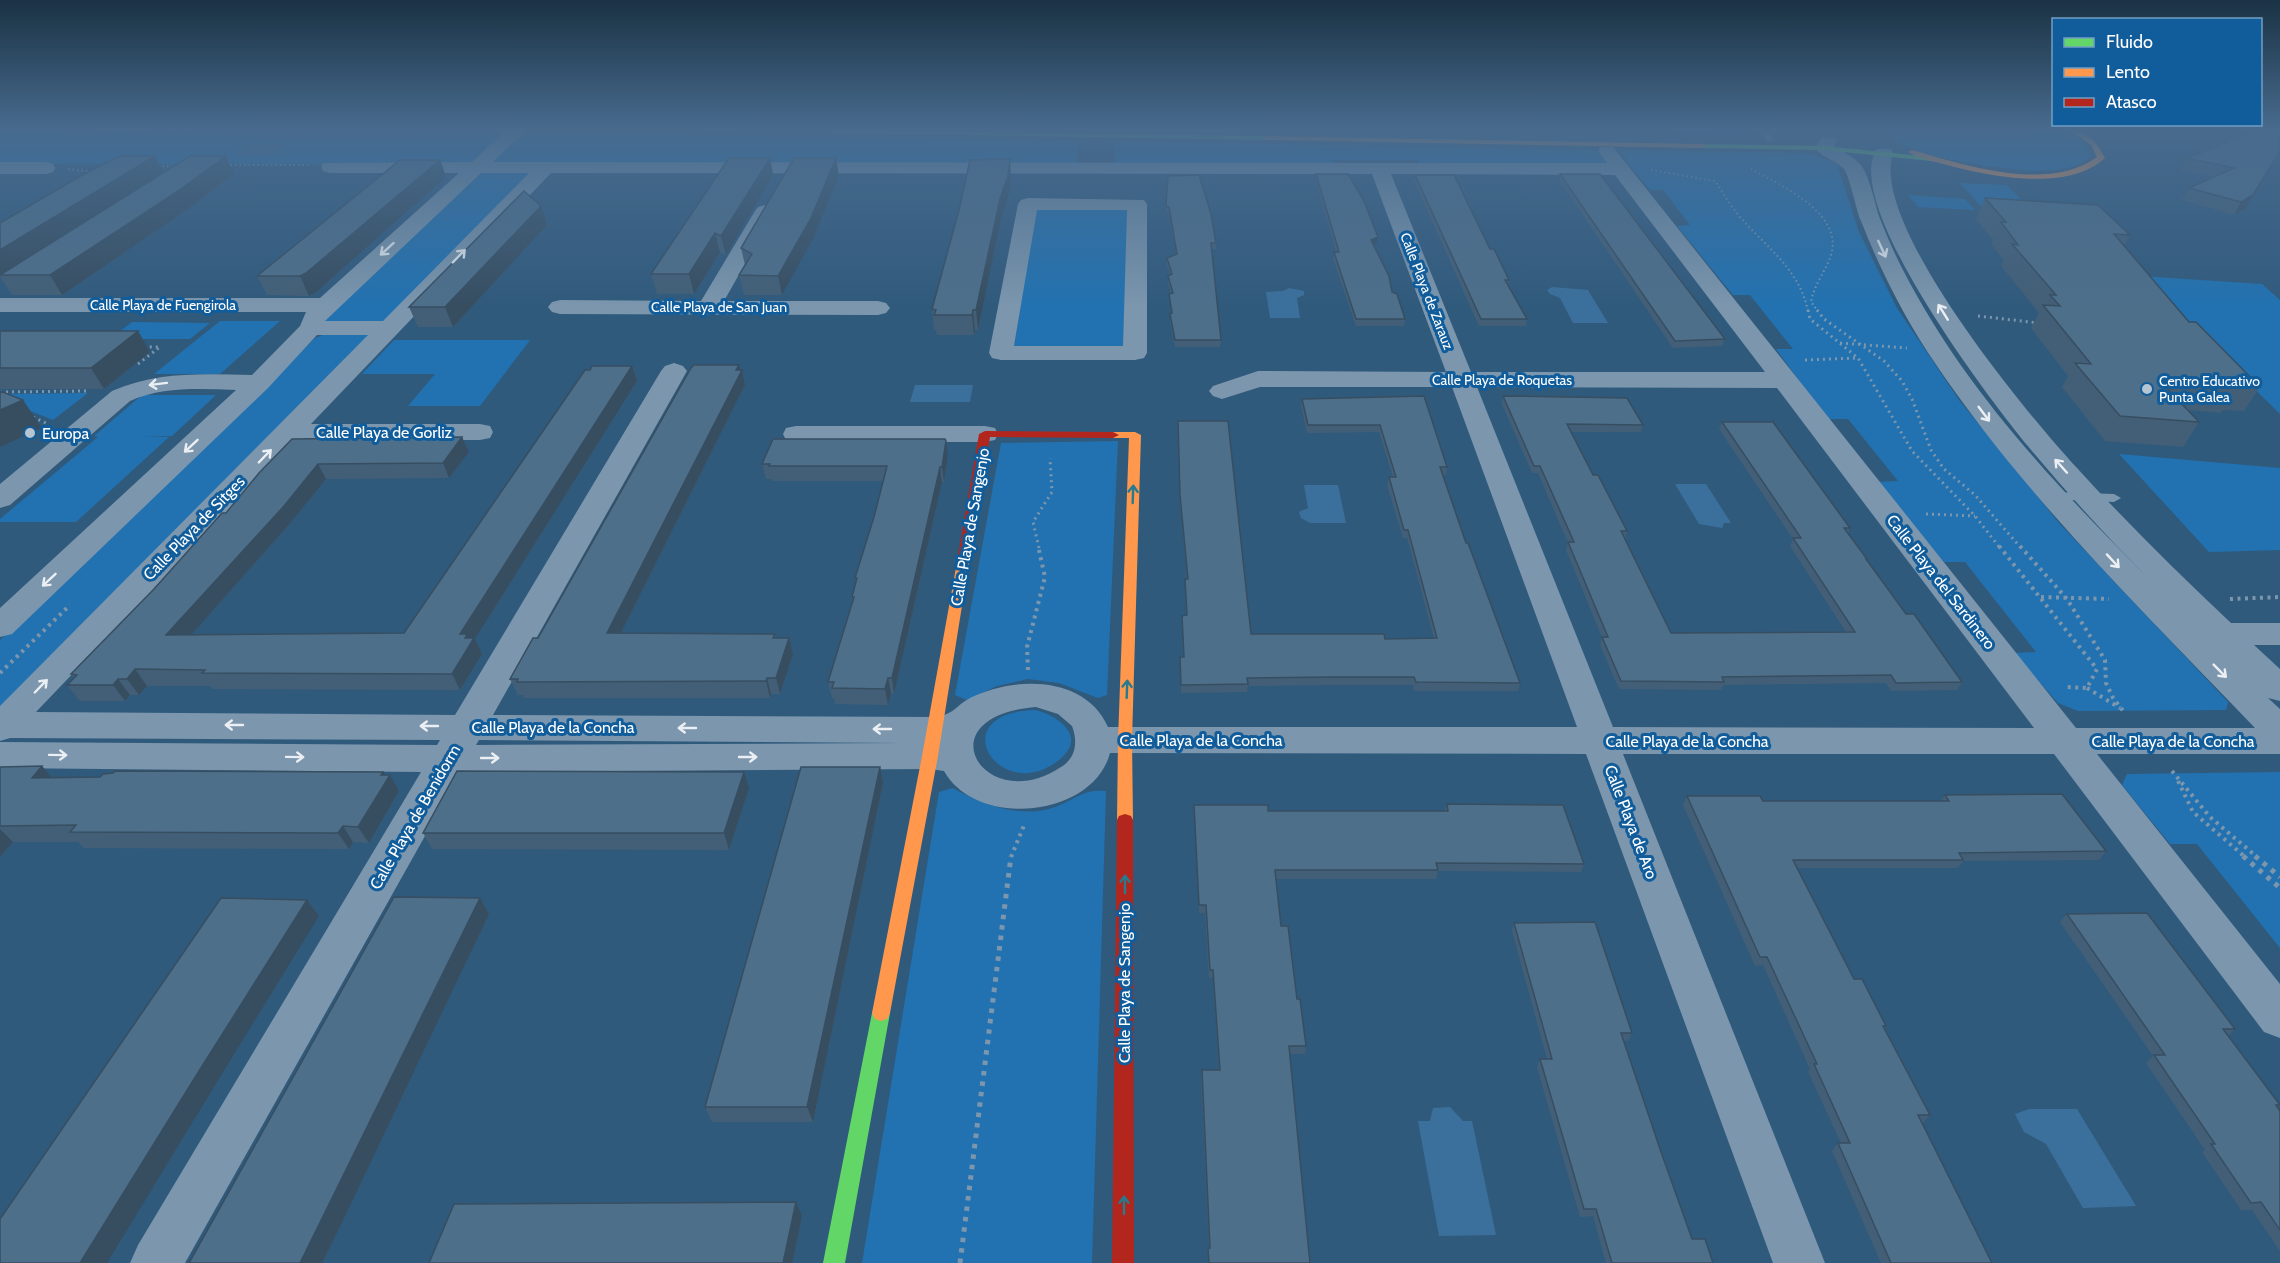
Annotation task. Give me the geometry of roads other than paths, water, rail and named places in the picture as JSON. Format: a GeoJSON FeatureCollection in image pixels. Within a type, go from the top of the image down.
{"type":"FeatureCollection","features":[{"type":"Feature","properties":{"kind":"main road","name":"Calle Playa de Sangenjo"},"geometry":{"type":"LineString","coordinates":[[834,1263],[946,743],[986,434],[1135,435],[1109,740],[1123,1263]]}},
{"type":"Feature","properties":{"kind":"street"},"geometry":{"type":"LineString","coordinates":[[0,626],[259,383],[311,328],[314,317],[452,189]]}},
{"type":"Feature","properties":{"kind":"street","name":"Calle Playa de Sitges"},"geometry":{"type":"LineString","coordinates":[[1,733],[388,328],[524,189]]}},
{"type":"Feature","properties":{"kind":"street"},"geometry":{"type":"LineString","coordinates":[[709,307],[778,189]]}},
{"type":"Feature","properties":{"kind":"street"},"geometry":{"type":"LineString","coordinates":[[1091,204],[1093,189]]}},
{"type":"Feature","properties":{"kind":"street","name":"Calle Playa de Zarauz"},"geometry":{"type":"LineString","coordinates":[[1387,189],[1462,380]]}},
{"type":"Feature","properties":{"kind":"street","name":"Calle Playa del Sardinero"},"geometry":{"type":"LineString","coordinates":[[1647,189],[1792,370],[2065,742],[2280,1018]]}},
{"type":"Feature","properties":{"kind":"street"},"geometry":{"type":"LineString","coordinates":[[1859,189],[1880,247],[1912,310],[1937,350],[2002,438],[2052,496],[2280,731]]}},
{"type":"Feature","properties":{"kind":"street"},"geometry":{"type":"LineString","coordinates":[[1883,189],[1904,245],[1943,312],[2038,441],[2101,497],[2222,634],[2280,689]]}},
{"type":"Feature","properties":{"kind":"street"},"geometry":{"type":"LineString","coordinates":[[1028,204],[1091,204],[1137,204],[1135,353],[1001,353],[1028,204]]}},
{"type":"Feature","properties":{"kind":"street","name":"Calle Playa de Fuengirola"},"geometry":{"type":"LineString","coordinates":[[0,305],[326,305]]}},
{"type":"Feature","properties":{"kind":"street","name":"Calle Playa de San Juan"},"geometry":{"type":"LineString","coordinates":[[560,307],[878,308]]}},
{"type":"Feature","properties":{"kind":"street"},"geometry":{"type":"LineString","coordinates":[[311,328],[388,328]]}},
{"type":"Feature","properties":{"kind":"street","name":"Calle Playa de Roquetas"},"geometry":{"type":"LineString","coordinates":[[1222,391],[1258,379],[1462,380],[1792,370]]}},
{"type":"Feature","properties":{"kind":"street","name":"Calle Playa de Benidorm"},"geometry":{"type":"LineString","coordinates":[[156,1263],[674,371]]}},
{"type":"Feature","properties":{"kind":"street","name":"Calle Playa de Aro"},"geometry":{"type":"LineString","coordinates":[[1462,380],[1799,1263]]}},
{"type":"Feature","properties":{"kind":"street"},"geometry":{"type":"LineString","coordinates":[[0,499],[121,396],[137,387],[160,382],[259,383]]}},
{"type":"Feature","properties":{"kind":"street","name":"Calle Playa de Gorliz"},"geometry":{"type":"LineString","coordinates":[[288,432],[480,432]]}},
{"type":"Feature","properties":{"kind":"street"},"geometry":{"type":"LineString","coordinates":[[796,434],[986,434]]}},
{"type":"Feature","properties":{"kind":"street"},"geometry":{"type":"LineString","coordinates":[[2184,634],[2280,634]]}},
{"type":"Feature","properties":{"kind":"street"},"geometry":{"type":"LineString","coordinates":[[1036,695],[1057,699],[1075,708],[1109,740],[1093,753],[1084,769],[1068,782],[1047,792],[1024,795],[1001,794],[980,786],[965,774],[946,743],[974,712],[992,702],[1014,696],[1036,695]]}},
{"type":"Feature","properties":{"kind":"street","name":"Calle Playa de la Concha"},"geometry":{"type":"LineString","coordinates":[[1,733],[458,742],[946,743]]}},
{"type":"Feature","properties":{"kind":"street","name":"Calle Playa de la Concha"},"geometry":{"type":"LineString","coordinates":[[1109,740],[2065,742],[2147,739],[2280,741]]}},
{"type":"Feature","properties":{"kind":"lane"},"geometry":{"type":"LineString","coordinates":[[2052,496],[2101,497]]}},
{"type":"Feature","properties":{"kind":"place","name":"Centro Educativo Punta Galea"},"geometry":{"type":"Point","coordinates":[2147,389]}},
{"type":"Feature","properties":{"kind":"place","name":"Europa"},"geometry":{"type":"Point","coordinates":[30,433]}}]}
